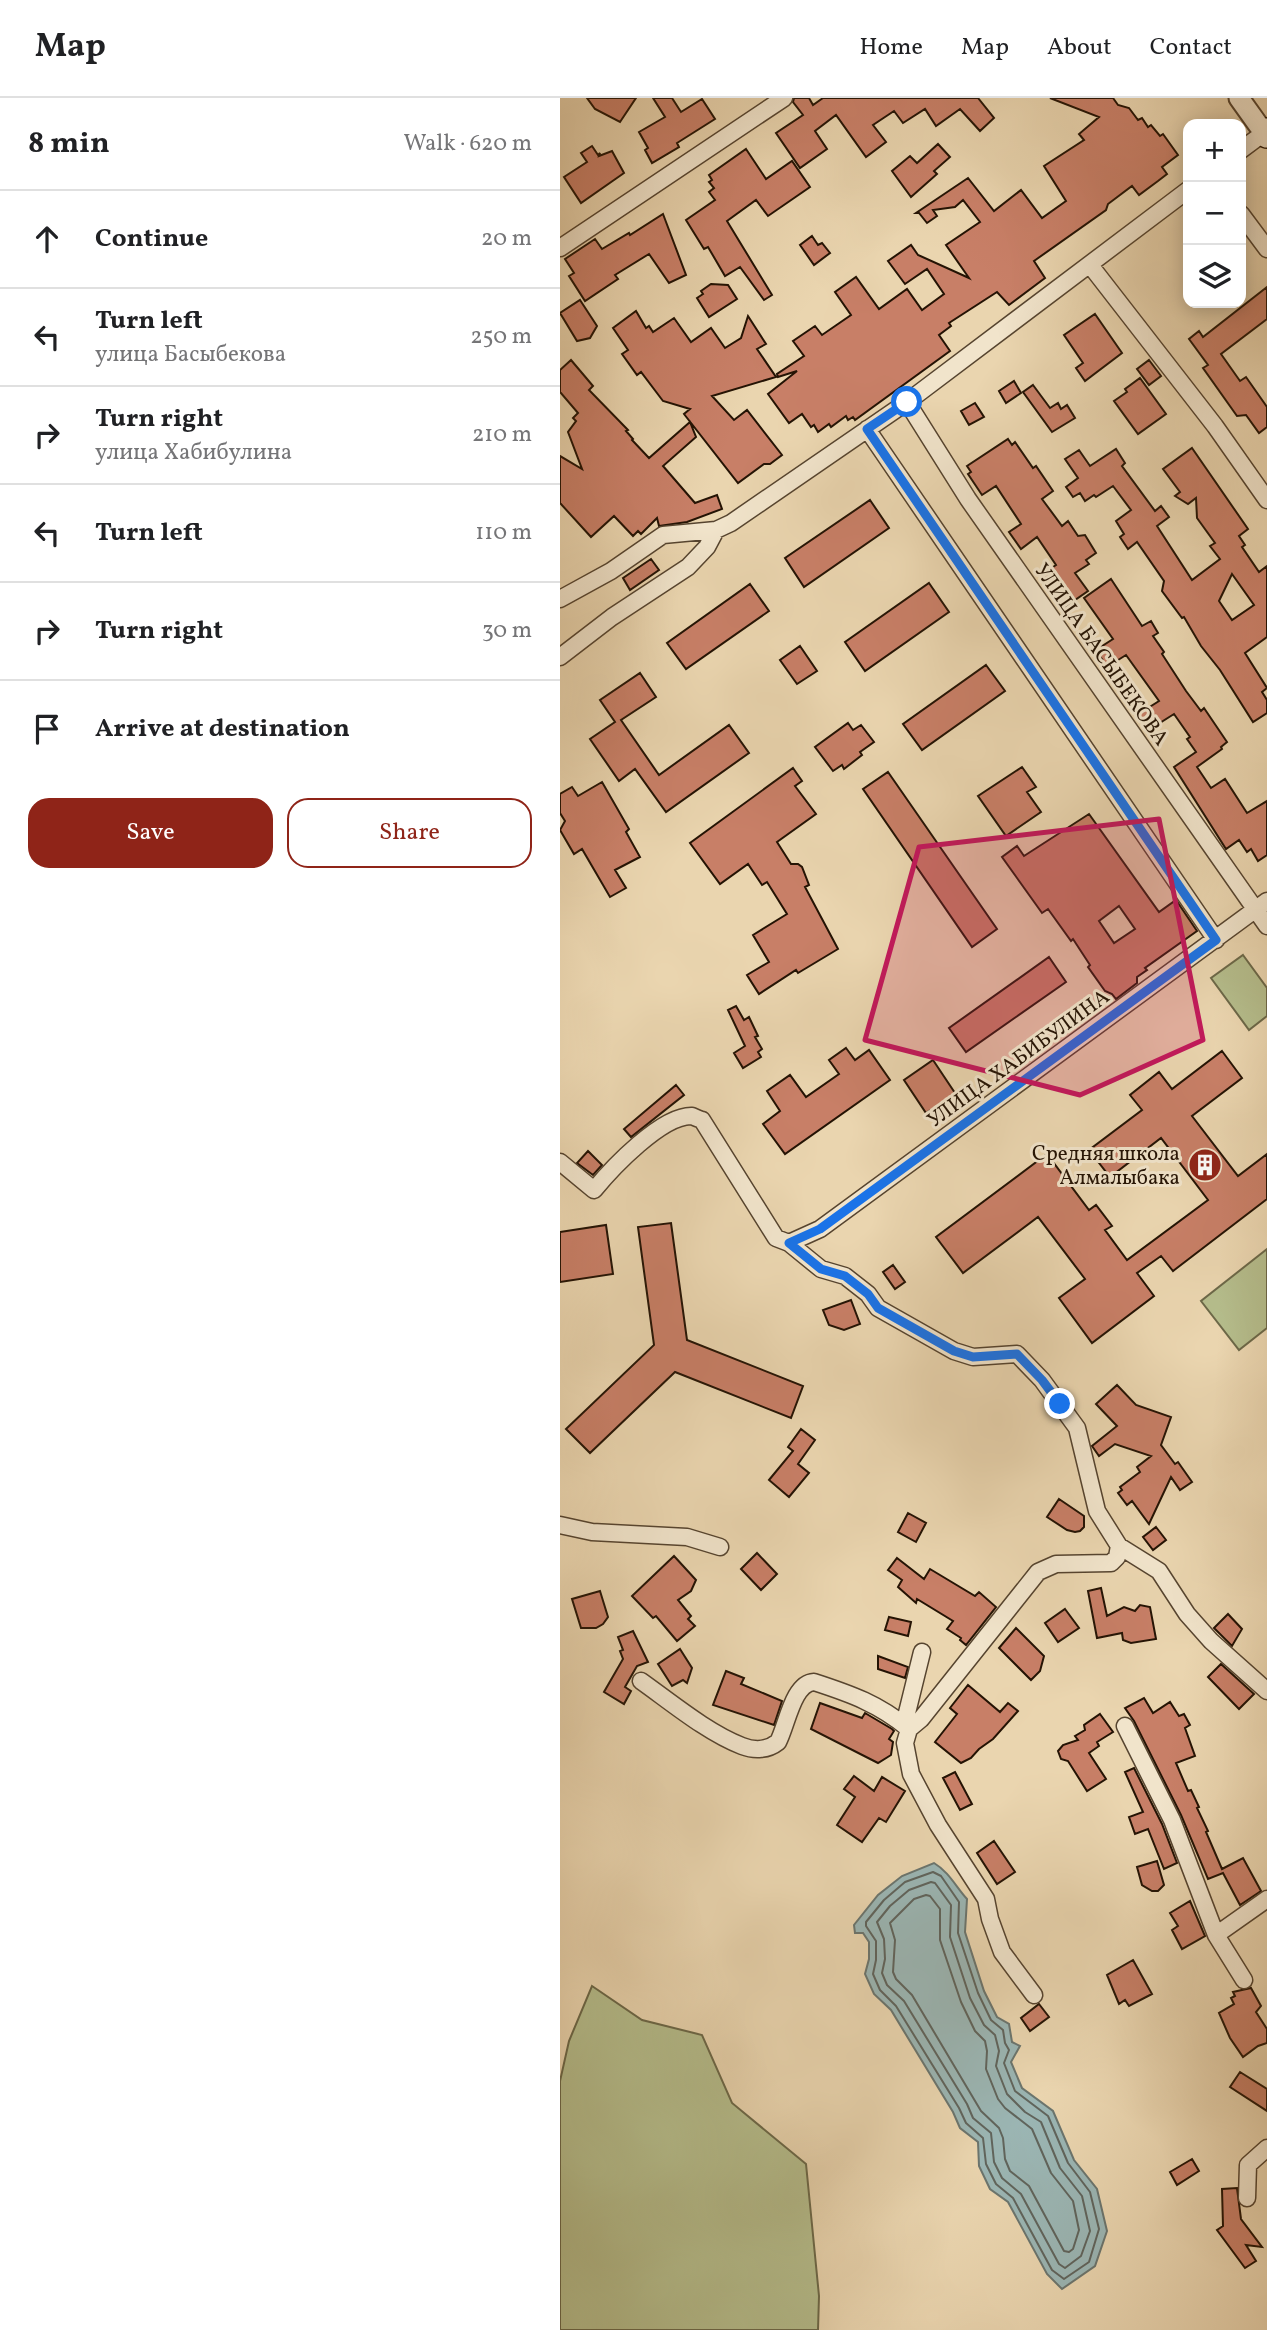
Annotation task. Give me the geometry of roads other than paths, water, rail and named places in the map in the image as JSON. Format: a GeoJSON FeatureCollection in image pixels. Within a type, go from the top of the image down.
{"type":"FeatureCollection","features":[{"type":"Feature","properties":{"kind":"street"},"geometry":{"type":"LineString","coordinates":[[560,248],[784,98]]}},
{"type":"Feature","properties":{"kind":"street"},"geometry":{"type":"LineString","coordinates":[[1239,98],[1266,133],[1246,147]]}},
{"type":"Feature","properties":{"kind":"street"},"geometry":{"type":"LineString","coordinates":[[560,599],[611,571],[663,535],[716,530],[741,516],[907,402],[1183,194]]}},
{"type":"Feature","properties":{"kind":"street"},"geometry":{"type":"LineString","coordinates":[[1246,221],[1267,249]]}},
{"type":"Feature","properties":{"kind":"street"},"geometry":{"type":"LineString","coordinates":[[1090,265],[1215,426],[1267,500]]}},
{"type":"Feature","properties":{"kind":"street","name":"УЛИЦА БАСЫБЕКОВА"},"geometry":{"type":"LineString","coordinates":[[907,402],[968,499],[1261,905],[1267,926]]}},
{"type":"Feature","properties":{"kind":"street"},"geometry":{"type":"LineString","coordinates":[[867,429],[1216,940]]}},
{"type":"Feature","properties":{"kind":"street"},"geometry":{"type":"LineString","coordinates":[[560,657],[612,617],[688,567],[707,547],[716,530]]}},
{"type":"Feature","properties":{"kind":"street","name":"УЛИЦА ХАБИБУЛИНА"},"geometry":{"type":"LineString","coordinates":[[789,1243],[820,1229],[1261,905]]}},
{"type":"Feature","properties":{"kind":"street"},"geometry":{"type":"LineString","coordinates":[[560,1162],[594,1190],[607,1174],[659,1127],[692,1116],[702,1120],[776,1238],[789,1243],[821,1269],[845,1276],[868,1294],[878,1308],[954,1351],[973,1357],[1017,1354],[1042,1380],[1077,1428],[1097,1510],[1119,1546],[1159,1571],[1187,1614],[1211,1641],[1267,1691]]}},
{"type":"Feature","properties":{"kind":"street"},"geometry":{"type":"LineString","coordinates":[[560,1525],[593,1532],[687,1537],[720,1547]]}},
{"type":"Feature","properties":{"kind":"street"},"geometry":{"type":"LineString","coordinates":[[1111,1563],[1117,1557],[1119,1546]]}},
{"type":"Feature","properties":{"kind":"street"},"geometry":{"type":"LineString","coordinates":[[906,1727],[921,1719],[1038,1572],[1056,1564],[1147,1564]]}},
{"type":"Feature","properties":{"kind":"street"},"geometry":{"type":"LineString","coordinates":[[922,1652],[906,1727],[905,1743],[911,1774],[939,1825],[986,1899],[1002,1952],[1034,1996]]}},
{"type":"Feature","properties":{"kind":"street"},"geometry":{"type":"LineString","coordinates":[[641,1681],[743,1747],[761,1750],[778,1742],[801,1685],[808,1682],[854,1695],[889,1712],[906,1727]]}},
{"type":"Feature","properties":{"kind":"street"},"geometry":{"type":"LineString","coordinates":[[1125,1726],[1171,1819],[1216,1935],[1244,1980]]}},
{"type":"Feature","properties":{"kind":"street"},"geometry":{"type":"LineString","coordinates":[[1216,1935],[1267,1899]]}},
{"type":"Feature","properties":{"kind":"street"},"geometry":{"type":"LineString","coordinates":[[1247,2198],[1248,2165],[1267,2147]]}},
{"type":"Feature","properties":{"kind":"water"},"geometry":{"type":"Polygon","coordinates":[[[934,1863],[948,1875],[967,1899],[965,1932],[984,1991],[997,2017],[1009,2024],[1012,2042],[1020,2046],[1011,2062],[1022,2088],[1053,2111],[1074,2160],[1097,2189],[1107,2231],[1095,2266],[1062,2289],[1047,2274],[1008,2202],[990,2189],[979,2166],[978,2142],[960,2128],[891,2010],[874,1994],[865,1974],[869,1959],[869,1942],[863,1933],[855,1933],[854,1925],[878,1895],[902,1876],[934,1863]]]}},
{"type":"Feature","properties":{"kind":"place","name":"Средняя школа Алмалыбака"},"geometry":{"type":"Point","coordinates":[1205,1165]}}]}
